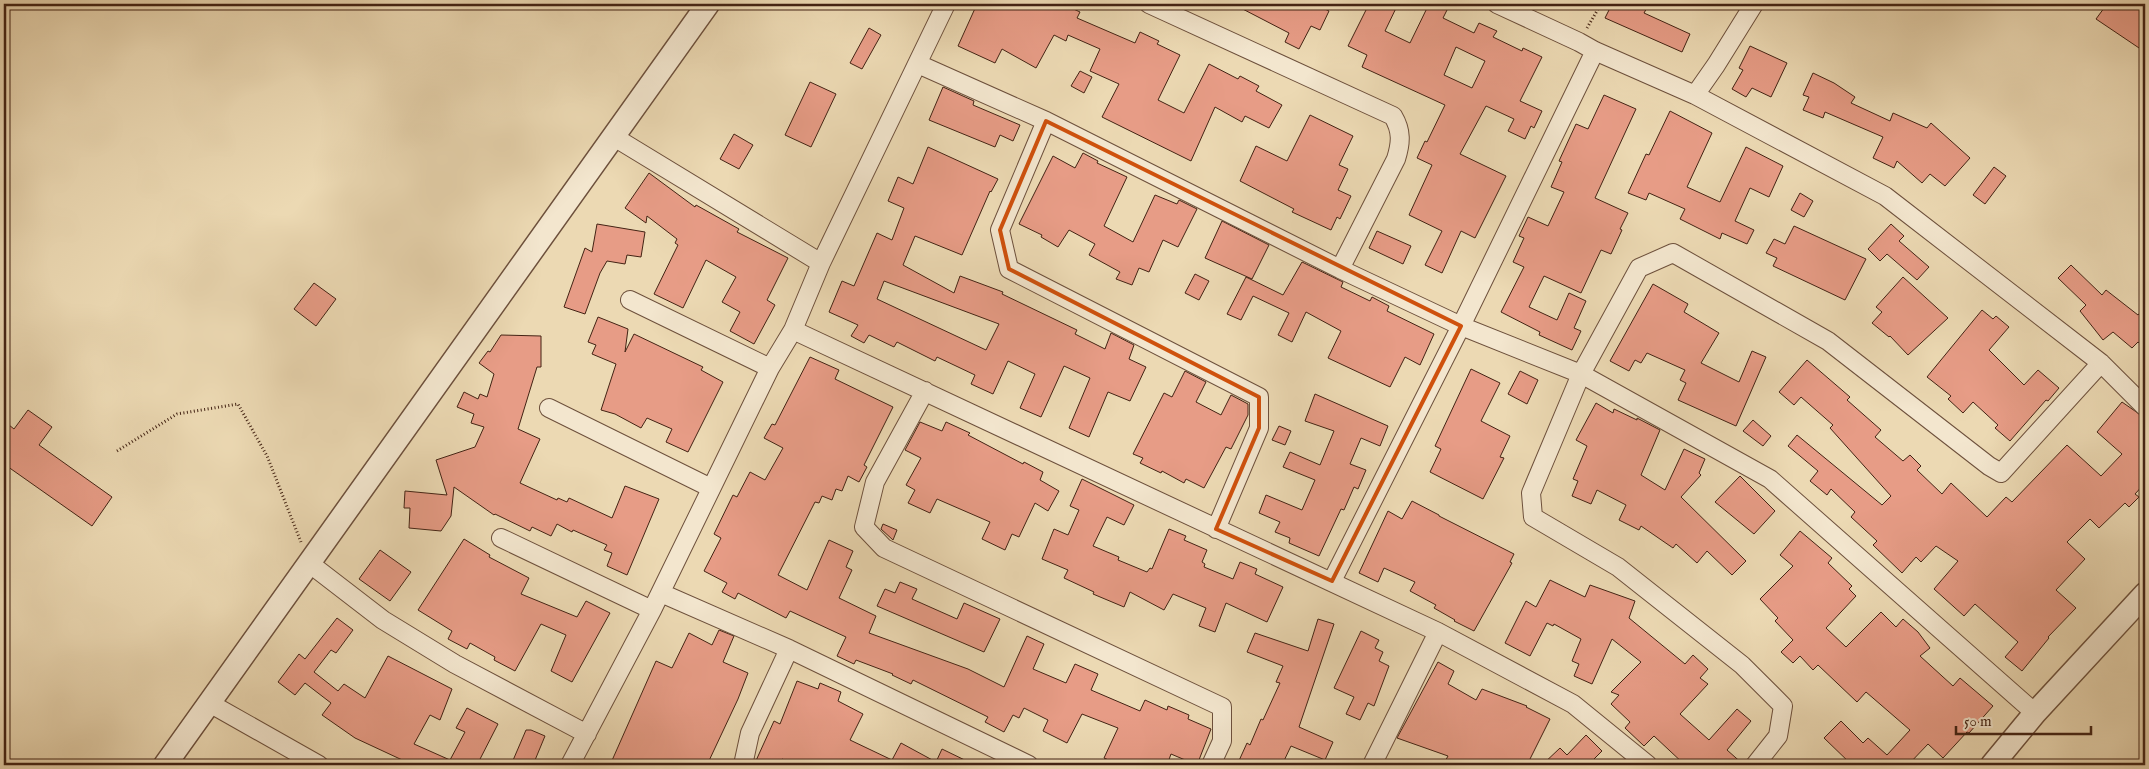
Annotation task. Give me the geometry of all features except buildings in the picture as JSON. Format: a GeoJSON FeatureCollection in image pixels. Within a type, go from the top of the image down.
{"type":"FeatureCollection","features":[{"type":"Feature","properties":{"kind":"street"},"geometry":{"type":"LineString","coordinates":[[165,765],[211,704],[309,563],[708,4]]}},
{"type":"Feature","properties":{"kind":"street"},"geometry":{"type":"LineString","coordinates":[[570,765],[652,610],[770,368],[793,330],[821,263],[946,4]]}},
{"type":"Feature","properties":{"kind":"street"},"geometry":{"type":"LineString","coordinates":[[1149,4],[1393,116],[1400,128],[1400,147],[1396,159],[1340,269]]}},
{"type":"Feature","properties":{"kind":"street"},"geometry":{"type":"LineString","coordinates":[[1497,4],[1595,51],[1695,95],[1885,196],[2101,362],[2145,406]]}},
{"type":"Feature","properties":{"kind":"street"},"geometry":{"type":"LineString","coordinates":[[1695,95],[1754,4]]}},
{"type":"Feature","properties":{"kind":"street"},"geometry":{"type":"LineString","coordinates":[[1332,581],[1461,326],[1595,51]]}},
{"type":"Feature","properties":{"kind":"street"},"geometry":{"type":"LineString","coordinates":[[918,64],[1046,121],[1340,269],[1461,326],[1581,374],[1770,480],[2035,713]]}},
{"type":"Feature","properties":{"kind":"street"},"geometry":{"type":"LineString","coordinates":[[1046,121],[1000,230],[1009,269],[1259,397],[1259,428],[1216,529]]}},
{"type":"Feature","properties":{"kind":"street"},"geometry":{"type":"LineString","coordinates":[[614,137],[821,263]]}},
{"type":"Feature","properties":{"kind":"street"},"geometry":{"type":"LineString","coordinates":[[1755,765],[1778,736],[1783,706],[1742,665],[1618,567],[1533,517],[1531,493],[1581,374],[1639,268],[1673,253],[1828,341],[1989,466],[2001,473],[2101,362]]}},
{"type":"Feature","properties":{"kind":"street"},"geometry":{"type":"LineString","coordinates":[[630,300],[770,368]]}},
{"type":"Feature","properties":{"kind":"street"},"geometry":{"type":"LineString","coordinates":[[793,330],[1438,632],[1573,704],[1648,765]]}},
{"type":"Feature","properties":{"kind":"street"},"geometry":{"type":"LineString","coordinates":[[925,392],[875,482],[864,527],[884,548],[1222,707],[1222,741],[1211,765]]}},
{"type":"Feature","properties":{"kind":"street"},"geometry":{"type":"LineString","coordinates":[[549,408],[711,488]]}},
{"type":"Feature","properties":{"kind":"street"},"geometry":{"type":"LineString","coordinates":[[500,538],[652,610]]}},
{"type":"Feature","properties":{"kind":"street"},"geometry":{"type":"LineString","coordinates":[[309,563],[384,620],[431,650],[587,734]]}},
{"type":"Feature","properties":{"kind":"street"},"geometry":{"type":"LineString","coordinates":[[661,592],[789,649],[1029,765]]}},
{"type":"Feature","properties":{"kind":"street"},"geometry":{"type":"LineString","coordinates":[[1992,765],[2035,713],[2145,594]]}},
{"type":"Feature","properties":{"kind":"street"},"geometry":{"type":"LineString","coordinates":[[1372,765],[1438,632]]}},
{"type":"Feature","properties":{"kind":"street"},"geometry":{"type":"LineString","coordinates":[[743,765],[750,733],[789,649]]}},
{"type":"Feature","properties":{"kind":"street"},"geometry":{"type":"LineString","coordinates":[[211,704],[311,763]]}},
{"type":"Feature","properties":{"kind":"path"},"geometry":{"type":"LineString","coordinates":[[1579,42],[1601,4]]}},
{"type":"Feature","properties":{"kind":"path"},"geometry":{"type":"LineString","coordinates":[[117,452],[177,414],[238,404],[267,456],[309,563]]}},
{"type":"Feature","properties":{"kind":"highlighted area"},"geometry":{"type":"Polygon","coordinates":[[[1046,121],[1461,326],[1332,581],[1216,529],[1259,428],[1259,397],[1009,269],[1000,230],[1046,121]]]}}]}
